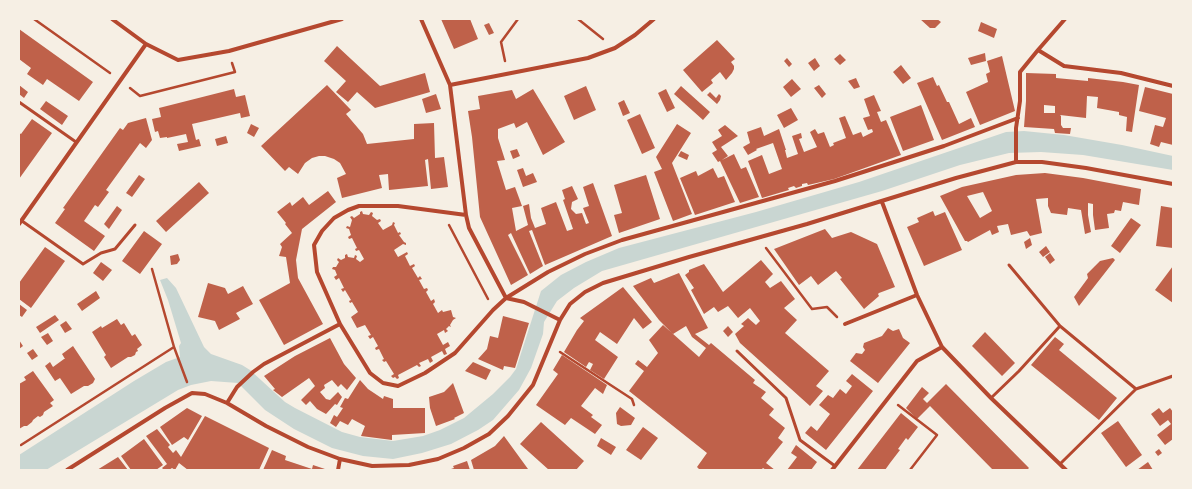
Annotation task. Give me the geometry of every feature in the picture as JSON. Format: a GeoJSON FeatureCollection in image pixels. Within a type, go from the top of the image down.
{"type":"FeatureCollection","features":[{"type":"Feature","properties":{"kind":"street"},"geometry":{"type":"LineString","coordinates":[[112,19],[146,44],[178,60],[229,51],[342,19]]}},
{"type":"Feature","properties":{"kind":"street"},"geometry":{"type":"LineString","coordinates":[[421,19],[450,85],[466,215],[469,228],[506,298],[524,302],[560,320]]}},
{"type":"Feature","properties":{"kind":"street"},"geometry":{"type":"LineString","coordinates":[[450,85],[588,58],[615,48],[635,35],[654,19]]}},
{"type":"Feature","properties":{"kind":"street"},"geometry":{"type":"LineString","coordinates":[[1016,162],[1016,128],[1018,118],[1020,72],[1065,19]]}},
{"type":"Feature","properties":{"kind":"street"},"geometry":{"type":"LineString","coordinates":[[21,222],[76,142],[121,82],[146,44]]}},
{"type":"Feature","properties":{"kind":"street"},"geometry":{"type":"LineString","coordinates":[[1038,50],[1064,66],[1121,73],[1173,86]]}},
{"type":"Feature","properties":{"kind":"street"},"geometry":{"type":"LineString","coordinates":[[466,215],[398,206],[359,206],[334,218],[322,231],[314,245],[317,272],[340,324],[370,373],[383,382],[398,386],[425,373],[455,353],[493,310],[506,298],[548,272],[584,254],[622,240],[835,182],[944,146],[1018,118]]}},
{"type":"Feature","properties":{"kind":"street"},"geometry":{"type":"LineString","coordinates":[[67,470],[165,408],[192,394],[205,394],[227,403],[266,426],[308,447],[340,459],[372,466],[409,465],[438,459],[464,448],[489,434],[508,416],[533,385],[560,320],[570,304],[585,292],[603,283],[882,202],[956,178],[1016,162],[1042,162],[1086,168],[1173,184]]}},
{"type":"Feature","properties":{"kind":"street"},"geometry":{"type":"LineString","coordinates":[[882,202],[917,295],[942,347],[990,398],[1066,470]]}},
{"type":"Feature","properties":{"kind":"street"},"geometry":{"type":"LineString","coordinates":[[844,324],[917,295]]}},
{"type":"Feature","properties":{"kind":"street"},"geometry":{"type":"LineString","coordinates":[[227,403],[237,387],[264,364],[340,324]]}},
{"type":"Feature","properties":{"kind":"street"},"geometry":{"type":"LineString","coordinates":[[834,468],[917,360],[942,347]]}},
{"type":"Feature","properties":{"kind":"street"},"geometry":{"type":"LineString","coordinates":[[338,470],[340,459]]}},
{"type":"Feature","properties":{"kind":"lane"},"geometry":{"type":"LineString","coordinates":[[19,102],[76,142]]}},
{"type":"Feature","properties":{"kind":"lane"},"geometry":{"type":"LineString","coordinates":[[21,222],[83,264],[101,253],[115,249],[135,225]]}},
{"type":"Feature","properties":{"kind":"lane"},"geometry":{"type":"LineString","coordinates":[[1009,265],[1060,326],[1136,389]]}},
{"type":"Feature","properties":{"kind":"lane"},"geometry":{"type":"LineString","coordinates":[[990,398],[1019,371],[1060,326]]}},
{"type":"Feature","properties":{"kind":"lane"},"geometry":{"type":"LineString","coordinates":[[737,351],[786,398],[800,440],[834,468]]}},
{"type":"Feature","properties":{"kind":"lane"},"geometry":{"type":"LineString","coordinates":[[1060,464],[1136,389],[1173,376]]}},
{"type":"Feature","properties":{"kind":"path"},"geometry":{"type":"LineString","coordinates":[[508,73],[501,42],[518,19]]}},
{"type":"Feature","properties":{"kind":"path"},"geometry":{"type":"LineString","coordinates":[[578,19],[615,48]]}},
{"type":"Feature","properties":{"kind":"path"},"geometry":{"type":"LineString","coordinates":[[442,223],[450,225],[493,310]]}},
{"type":"Feature","properties":{"kind":"path"},"geometry":{"type":"LineString","coordinates":[[758,238],[812,309],[827,307],[844,324]]}},
{"type":"Feature","properties":{"kind":"path"},"geometry":{"type":"LineString","coordinates":[[152,269],[174,347],[189,386]]}},
{"type":"Feature","properties":{"kind":"path"},"geometry":{"type":"LineString","coordinates":[[550,345],[632,399],[634,405]]}},
{"type":"Feature","properties":{"kind":"path"},"geometry":{"type":"LineString","coordinates":[[21,445],[174,347]]}},
{"type":"Feature","properties":{"kind":"path"},"geometry":{"type":"LineString","coordinates":[[888,398],[937,435],[910,470]]}},
{"type":"Feature","properties":{"kind":"shaded area"},"geometry":{"type":"Polygon","coordinates":[[[1024,131],[1064,135],[1173,156],[1173,170],[1083,155],[1041,152],[1009,153],[960,165],[882,191],[602,271],[574,288],[557,301],[544,322],[543,334],[531,368],[519,390],[493,420],[478,430],[451,444],[422,453],[393,459],[363,456],[332,448],[294,429],[265,410],[238,383],[211,381],[191,385],[178,390],[46,470],[19,470],[19,455],[134,381],[166,362],[180,357],[179,346],[181,343],[168,300],[160,280],[167,278],[176,288],[204,347],[211,354],[242,365],[250,370],[285,402],[295,408],[342,432],[360,437],[393,441],[423,436],[440,430],[464,418],[493,394],[510,377],[516,369],[541,291],[561,275],[586,262],[619,248],[756,212],[859,182],[1006,132],[1024,131]]]}},
{"type":"Feature","properties":{"kind":"building"},"geometry":{"type":"Polygon","coordinates":[[[441,19],[470,19],[478,39],[454,49],[441,19]]]}},
{"type":"Feature","properties":{"kind":"building"},"geometry":{"type":"Polygon","coordinates":[[[920,19],[937,19],[941,22],[935,28],[930,28],[920,19]]]}},
{"type":"Feature","properties":{"kind":"building"},"geometry":{"type":"Polygon","coordinates":[[[981,22],[997,29],[994,38],[978,31],[981,22]]]}},
{"type":"Feature","properties":{"kind":"building"},"geometry":{"type":"Polygon","coordinates":[[[489,23],[494,33],[489,35],[484,25],[489,23]]]}},
{"type":"Feature","properties":{"kind":"building"},"geometry":{"type":"Polygon","coordinates":[[[19,29],[93,82],[79,101],[47,79],[43,85],[27,74],[31,68],[19,59],[19,29]]]}},
{"type":"Feature","properties":{"kind":"building"},"geometry":{"type":"Polygon","coordinates":[[[717,40],[735,59],[731,62],[734,69],[726,80],[720,72],[711,80],[713,83],[702,92],[683,70],[717,40]]]}},
{"type":"Feature","properties":{"kind":"building"},"geometry":{"type":"Polygon","coordinates":[[[337,46],[380,86],[425,73],[430,92],[375,108],[357,92],[348,102],[336,92],[346,81],[324,61],[337,46]]]}},
{"type":"Feature","properties":{"kind":"building"},"geometry":{"type":"Polygon","coordinates":[[[985,53],[986,61],[971,65],[968,58],[985,53]]]}},
{"type":"Feature","properties":{"kind":"building"},"geometry":{"type":"Polygon","coordinates":[[[840,54],[846,60],[840,65],[834,59],[840,54]]]}},
{"type":"Feature","properties":{"kind":"building"},"geometry":{"type":"Polygon","coordinates":[[[1002,56],[1015,111],[980,125],[966,92],[988,82],[986,74],[990,72],[987,61],[1002,56]]]}},
{"type":"Feature","properties":{"kind":"building"},"geometry":{"type":"Polygon","coordinates":[[[787,58],[792,64],[789,67],[784,61],[787,58]]]}},
{"type":"Feature","properties":{"kind":"building"},"geometry":{"type":"Polygon","coordinates":[[[815,58],[820,66],[814,71],[808,63],[815,58]]]}},
{"type":"Feature","properties":{"kind":"building"},"geometry":{"type":"Polygon","coordinates":[[[901,65],[911,78],[903,84],[893,72],[901,65]]]}},
{"type":"Feature","properties":{"kind":"building"},"geometry":{"type":"Polygon","coordinates":[[[1026,73],[1056,74],[1056,78],[1088,81],[1088,78],[1139,85],[1132,132],[1126,131],[1127,117],[1119,115],[1119,112],[1097,108],[1098,97],[1087,96],[1086,118],[1060,115],[1061,125],[1063,128],[1071,128],[1070,134],[1055,133],[1054,129],[1024,127],[1026,73]],[[1044,105],[1044,113],[1055,113],[1055,106],[1044,105]]]}},
{"type":"Feature","properties":{"kind":"building"},"geometry":{"type":"Polygon","coordinates":[[[933,77],[937,86],[939,85],[947,102],[949,102],[959,124],[971,118],[975,127],[942,140],[917,83],[933,77]]]}},
{"type":"Feature","properties":{"kind":"building"},"geometry":{"type":"Polygon","coordinates":[[[856,78],[860,87],[854,89],[848,81],[856,78]]]}},
{"type":"Feature","properties":{"kind":"building"},"geometry":{"type":"Polygon","coordinates":[[[792,79],[801,89],[791,97],[783,87],[792,79]]]}},
{"type":"Feature","properties":{"kind":"building"},"geometry":{"type":"Polygon","coordinates":[[[19,85],[28,92],[24,98],[19,94],[19,85]]]}},
{"type":"Feature","properties":{"kind":"building"},"geometry":{"type":"Polygon","coordinates":[[[327,85],[351,110],[346,114],[363,134],[367,144],[414,139],[414,124],[434,123],[435,158],[444,157],[448,187],[431,189],[428,159],[425,160],[428,186],[389,190],[388,174],[379,175],[382,188],[342,198],[337,178],[346,174],[340,163],[334,159],[319,156],[312,158],[305,163],[298,174],[289,167],[285,171],[261,146],[327,85]]]}},
{"type":"Feature","properties":{"kind":"building"},"geometry":{"type":"Polygon","coordinates":[[[819,85],[826,94],[822,98],[814,88],[819,85]]]}},
{"type":"Feature","properties":{"kind":"building"},"geometry":{"type":"Polygon","coordinates":[[[586,86],[596,110],[574,120],[564,96],[586,86]]]}},
{"type":"Feature","properties":{"kind":"building"},"geometry":{"type":"Polygon","coordinates":[[[681,86],[710,112],[703,120],[674,94],[681,86]]]}},
{"type":"Feature","properties":{"kind":"building"},"geometry":{"type":"Polygon","coordinates":[[[1145,87],[1173,94],[1173,145],[1161,142],[1159,147],[1150,144],[1155,125],[1163,127],[1166,118],[1139,111],[1145,87]]]}},
{"type":"Feature","properties":{"kind":"building"},"geometry":{"type":"Polygon","coordinates":[[[234,89],[236,97],[245,95],[250,116],[241,118],[240,113],[192,124],[196,140],[199,139],[201,146],[179,151],[177,144],[188,142],[186,134],[160,138],[158,131],[155,132],[152,119],[161,117],[159,108],[234,89]]]}},
{"type":"Feature","properties":{"kind":"building"},"geometry":{"type":"Polygon","coordinates":[[[533,89],[565,142],[543,155],[527,122],[516,128],[514,123],[498,129],[498,138],[505,160],[497,161],[506,190],[515,187],[522,206],[512,208],[516,231],[528,225],[523,206],[529,204],[531,218],[535,228],[546,224],[541,208],[556,202],[567,231],[573,229],[563,200],[565,199],[562,190],[572,186],[578,199],[572,202],[571,209],[576,214],[582,213],[586,224],[589,223],[583,208],[589,206],[583,187],[593,183],[612,236],[545,265],[532,230],[529,231],[543,266],[530,274],[511,233],[508,235],[528,275],[511,285],[480,217],[468,111],[480,109],[478,96],[512,90],[516,99],[533,89]]]}},
{"type":"Feature","properties":{"kind":"building"},"geometry":{"type":"Polygon","coordinates":[[[666,89],[675,108],[667,112],[658,93],[666,89]]]}},
{"type":"Feature","properties":{"kind":"building"},"geometry":{"type":"Polygon","coordinates":[[[710,92],[716,98],[719,94],[721,96],[717,104],[707,95],[710,92]]]}},
{"type":"Feature","properties":{"kind":"building"},"geometry":{"type":"Polygon","coordinates":[[[436,94],[441,109],[426,113],[422,99],[436,94]]]}},
{"type":"Feature","properties":{"kind":"building"},"geometry":{"type":"Polygon","coordinates":[[[874,95],[881,111],[877,112],[881,122],[886,120],[901,155],[834,179],[808,185],[807,183],[802,184],[802,186],[796,188],[794,186],[788,188],[789,190],[762,198],[748,161],[762,155],[769,174],[782,169],[773,143],[756,149],[757,150],[748,155],[743,147],[750,143],[747,132],[761,127],[764,136],[779,129],[787,158],[798,154],[792,136],[801,133],[802,138],[799,139],[804,152],[817,147],[810,132],[815,129],[818,134],[824,132],[830,147],[834,145],[833,143],[846,138],[839,118],[845,116],[853,135],[861,132],[863,137],[873,132],[872,129],[868,130],[863,118],[870,116],[864,99],[874,95]]]}},
{"type":"Feature","properties":{"kind":"building"},"geometry":{"type":"Polygon","coordinates":[[[624,100],[630,113],[623,116],[618,103],[624,100]]]}},
{"type":"Feature","properties":{"kind":"building"},"geometry":{"type":"Polygon","coordinates":[[[46,101],[68,116],[62,125],[40,109],[46,101]]]}},
{"type":"Feature","properties":{"kind":"building"},"geometry":{"type":"Polygon","coordinates":[[[921,105],[934,140],[903,151],[890,117],[921,105]]]}},
{"type":"Feature","properties":{"kind":"building"},"geometry":{"type":"Polygon","coordinates":[[[791,108],[798,120],[784,128],[777,115],[791,108]]]}},
{"type":"Feature","properties":{"kind":"building"},"geometry":{"type":"Polygon","coordinates":[[[640,114],[655,148],[642,154],[627,120],[640,114]]]}},
{"type":"Feature","properties":{"kind":"building"},"geometry":{"type":"Polygon","coordinates":[[[146,118],[152,140],[146,148],[140,143],[106,190],[109,192],[98,207],[95,205],[84,221],[105,236],[94,251],[55,223],[65,209],[63,208],[120,128],[123,130],[128,123],[146,118]]]}},
{"type":"Feature","properties":{"kind":"building"},"geometry":{"type":"Polygon","coordinates":[[[32,119],[52,133],[19,179],[19,133],[21,134],[32,119]]]}},
{"type":"Feature","properties":{"kind":"building"},"geometry":{"type":"Polygon","coordinates":[[[251,124],[259,128],[254,137],[247,133],[251,124]]]}},
{"type":"Feature","properties":{"kind":"building"},"geometry":{"type":"Polygon","coordinates":[[[677,124],[691,133],[672,163],[692,214],[673,221],[654,172],[662,169],[656,157],[677,124]]]}},
{"type":"Feature","properties":{"kind":"building"},"geometry":{"type":"Polygon","coordinates":[[[725,125],[738,136],[721,147],[728,156],[722,160],[734,154],[741,169],[746,167],[759,197],[740,203],[720,161],[718,162],[712,153],[717,150],[712,142],[722,136],[718,130],[725,125]]]}},
{"type":"Feature","properties":{"kind":"building"},"geometry":{"type":"Polygon","coordinates":[[[226,136],[228,143],[217,146],[215,139],[226,136]]]}},
{"type":"Feature","properties":{"kind":"building"},"geometry":{"type":"Polygon","coordinates":[[[517,149],[520,156],[513,159],[510,151],[517,149]]]}},
{"type":"Feature","properties":{"kind":"building"},"geometry":{"type":"Polygon","coordinates":[[[681,151],[689,155],[687,160],[678,156],[681,151]]]}},
{"type":"Feature","properties":{"kind":"building"},"geometry":{"type":"Polygon","coordinates":[[[523,168],[526,176],[533,173],[537,182],[523,187],[517,170],[523,168]]]}},
{"type":"Feature","properties":{"kind":"building"},"geometry":{"type":"Polygon","coordinates":[[[713,168],[718,178],[724,176],[735,202],[695,215],[680,178],[696,171],[698,176],[713,168]]]}},
{"type":"Feature","properties":{"kind":"building"},"geometry":{"type":"Polygon","coordinates":[[[1045,173],[1083,178],[1141,189],[1139,205],[1123,202],[1121,211],[1115,210],[1114,213],[1107,214],[1109,228],[1095,230],[1093,204],[1088,203],[1088,215],[1091,232],[1085,234],[1081,210],[1068,208],[1067,215],[1051,213],[1048,206],[1048,198],[1036,199],[1042,233],[1030,236],[1027,231],[1011,235],[1008,224],[997,226],[999,232],[992,235],[990,230],[968,242],[965,241],[940,196],[962,187],[1016,175],[1045,173]],[[983,192],[967,196],[980,218],[992,211],[983,192]]]}},
{"type":"Feature","properties":{"kind":"building"},"geometry":{"type":"Polygon","coordinates":[[[139,175],[145,179],[132,197],[126,193],[139,175]]]}},
{"type":"Feature","properties":{"kind":"building"},"geometry":{"type":"Polygon","coordinates":[[[646,175],[660,219],[619,233],[614,215],[622,213],[614,185],[646,175]]]}},
{"type":"Feature","properties":{"kind":"building"},"geometry":{"type":"Polygon","coordinates":[[[199,182],[209,193],[166,232],[156,221],[199,182]]]}},
{"type":"Feature","properties":{"kind":"building"},"geometry":{"type":"Polygon","coordinates":[[[328,191],[336,202],[302,229],[296,260],[298,278],[323,324],[284,345],[259,300],[290,283],[286,257],[279,256],[282,247],[280,244],[292,233],[277,212],[290,202],[292,206],[303,197],[309,205],[328,191]]]}},
{"type":"Feature","properties":{"kind":"building"},"geometry":{"type":"Polygon","coordinates":[[[117,206],[122,210],[109,229],[104,224],[117,206]]]}},
{"type":"Feature","properties":{"kind":"building"},"geometry":{"type":"Polygon","coordinates":[[[1161,206],[1173,208],[1173,248],[1156,246],[1161,206]]]}},
{"type":"Feature","properties":{"kind":"building"},"geometry":{"type":"Polygon","coordinates":[[[362,211],[363,214],[369,215],[371,212],[373,213],[372,216],[377,220],[380,219],[381,221],[378,223],[383,230],[392,225],[393,222],[395,223],[394,225],[398,233],[400,232],[401,234],[399,235],[406,243],[406,245],[403,244],[394,250],[398,257],[407,252],[408,254],[405,256],[410,266],[414,264],[415,266],[412,268],[418,278],[420,276],[422,279],[419,280],[424,289],[427,288],[428,290],[426,292],[431,301],[434,299],[435,302],[433,304],[438,313],[442,310],[443,312],[451,310],[453,317],[456,318],[450,325],[451,327],[449,326],[446,329],[448,331],[445,333],[444,330],[437,334],[443,345],[448,342],[450,346],[445,349],[447,354],[444,355],[442,351],[431,357],[433,361],[430,363],[428,359],[419,363],[421,366],[419,367],[417,365],[398,375],[399,378],[397,379],[391,376],[394,374],[386,361],[384,362],[382,360],[384,359],[379,349],[376,350],[375,348],[378,346],[373,337],[370,339],[368,336],[371,335],[365,325],[357,328],[351,317],[358,312],[352,302],[350,303],[349,301],[351,300],[345,290],[343,292],[341,289],[344,288],[339,278],[336,280],[334,277],[337,275],[335,270],[332,269],[333,267],[336,267],[339,262],[337,260],[338,258],[341,260],[345,258],[345,255],[347,254],[348,257],[354,258],[355,255],[357,256],[356,259],[360,262],[364,259],[359,250],[356,251],[355,249],[357,248],[352,238],[349,239],[348,237],[351,235],[349,229],[346,228],[347,226],[350,227],[352,220],[350,217],[352,216],[354,218],[362,211]]]}},
{"type":"Feature","properties":{"kind":"building"},"geometry":{"type":"Polygon","coordinates":[[[933,211],[935,216],[945,212],[962,250],[924,266],[907,227],[919,222],[917,218],[933,211]]]}},
{"type":"Feature","properties":{"kind":"building"},"geometry":{"type":"Polygon","coordinates":[[[1131,218],[1141,225],[1120,253],[1111,246],[1131,218]]]}},
{"type":"Feature","properties":{"kind":"building"},"geometry":{"type":"Polygon","coordinates":[[[825,229],[832,238],[851,232],[877,244],[895,287],[879,293],[879,296],[864,309],[840,279],[842,278],[836,271],[818,285],[811,276],[799,285],[774,249],[825,229]]]}},
{"type":"Feature","properties":{"kind":"building"},"geometry":{"type":"Polygon","coordinates":[[[144,231],[162,244],[140,274],[122,261],[144,231]]]}},
{"type":"Feature","properties":{"kind":"building"},"geometry":{"type":"Polygon","coordinates":[[[1030,238],[1032,245],[1026,249],[1024,242],[1030,238]]]}},
{"type":"Feature","properties":{"kind":"building"},"geometry":{"type":"Polygon","coordinates":[[[1046,246],[1050,252],[1043,257],[1039,252],[1046,246]]]}},
{"type":"Feature","properties":{"kind":"building"},"geometry":{"type":"Polygon","coordinates":[[[45,247],[65,261],[31,308],[19,299],[19,283],[45,247]]]}},
{"type":"Feature","properties":{"kind":"building"},"geometry":{"type":"Polygon","coordinates":[[[1050,253],[1055,260],[1050,264],[1045,257],[1050,253]]]}},
{"type":"Feature","properties":{"kind":"building"},"geometry":{"type":"Polygon","coordinates":[[[178,254],[180,260],[177,264],[171,265],[170,256],[178,254]]]}},
{"type":"Feature","properties":{"kind":"building"},"geometry":{"type":"Polygon","coordinates":[[[1113,258],[1115,260],[1079,306],[1074,297],[1088,278],[1087,274],[1100,261],[1113,258]]]}},
{"type":"Feature","properties":{"kind":"building"},"geometry":{"type":"Polygon","coordinates":[[[761,260],[773,274],[765,282],[770,288],[781,281],[795,299],[784,308],[797,320],[785,333],[829,371],[816,386],[823,391],[810,406],[740,343],[735,334],[744,326],[741,324],[748,318],[756,325],[760,321],[750,308],[738,318],[728,306],[718,312],[714,307],[704,314],[691,290],[694,288],[685,275],[689,272],[689,270],[704,264],[723,292],[761,260]]]}},
{"type":"Feature","properties":{"kind":"building"},"geometry":{"type":"Polygon","coordinates":[[[101,262],[112,270],[103,281],[93,273],[101,262]]]}},
{"type":"Feature","properties":{"kind":"building"},"geometry":{"type":"Polygon","coordinates":[[[1173,266],[1173,303],[1155,290],[1173,266]]]}},
{"type":"Feature","properties":{"kind":"building"},"geometry":{"type":"Polygon","coordinates":[[[679,273],[708,328],[695,334],[709,345],[711,343],[755,380],[753,383],[766,392],[761,398],[774,409],[769,415],[785,428],[778,438],[783,442],[766,463],[775,470],[766,470],[763,468],[761,470],[700,470],[697,467],[707,453],[629,391],[644,371],[635,364],[638,360],[647,367],[658,353],[649,340],[663,325],[672,333],[659,320],[633,286],[651,278],[654,283],[679,273]],[[686,326],[673,334],[699,357],[706,348],[692,337],[686,326]]]}},
{"type":"Feature","properties":{"kind":"building"},"geometry":{"type":"Polygon","coordinates":[[[208,283],[225,288],[228,294],[243,286],[253,304],[236,313],[240,319],[219,330],[215,321],[198,317],[208,283]]]}},
{"type":"Feature","properties":{"kind":"building"},"geometry":{"type":"Polygon","coordinates":[[[623,287],[652,322],[643,329],[634,318],[617,344],[600,332],[595,340],[618,357],[604,379],[590,370],[593,364],[589,362],[586,367],[564,352],[584,321],[580,318],[623,287]]]}},
{"type":"Feature","properties":{"kind":"building"},"geometry":{"type":"Polygon","coordinates":[[[96,291],[100,298],[82,311],[77,304],[96,291]]]}},
{"type":"Feature","properties":{"kind":"building"},"geometry":{"type":"Polygon","coordinates":[[[19,304],[27,310],[22,317],[19,315],[19,304]]]}},
{"type":"Feature","properties":{"kind":"building"},"geometry":{"type":"Polygon","coordinates":[[[55,315],[59,320],[40,333],[36,327],[55,315]]]}},
{"type":"Feature","properties":{"kind":"building"},"geometry":{"type":"Polygon","coordinates":[[[503,316],[529,323],[515,368],[504,366],[503,370],[478,359],[487,349],[490,336],[498,338],[503,316]]]}},
{"type":"Feature","properties":{"kind":"building"},"geometry":{"type":"Polygon","coordinates":[[[117,319],[121,325],[124,323],[132,336],[135,334],[142,345],[137,349],[138,351],[135,355],[128,357],[111,368],[104,357],[106,355],[92,332],[117,319]]]}},
{"type":"Feature","properties":{"kind":"building"},"geometry":{"type":"Polygon","coordinates":[[[66,321],[72,329],[65,333],[60,325],[66,321]]]}},
{"type":"Feature","properties":{"kind":"building"},"geometry":{"type":"Polygon","coordinates":[[[728,326],[733,332],[728,337],[723,331],[728,326]]]}},
{"type":"Feature","properties":{"kind":"building"},"geometry":{"type":"Polygon","coordinates":[[[888,328],[893,331],[899,329],[903,338],[910,343],[878,383],[850,361],[856,353],[862,354],[865,350],[863,347],[864,343],[882,336],[888,328]]]}},
{"type":"Feature","properties":{"kind":"building"},"geometry":{"type":"Polygon","coordinates":[[[985,332],[1015,363],[1002,376],[972,346],[985,332]]]}},
{"type":"Feature","properties":{"kind":"building"},"geometry":{"type":"Polygon","coordinates":[[[48,333],[53,341],[47,345],[41,337],[48,333]]]}},
{"type":"Feature","properties":{"kind":"building"},"geometry":{"type":"Polygon","coordinates":[[[1055,337],[1064,344],[1059,350],[1117,398],[1099,420],[1031,365],[1055,337]]]}},
{"type":"Feature","properties":{"kind":"building"},"geometry":{"type":"Polygon","coordinates":[[[330,338],[344,364],[356,378],[347,390],[341,384],[338,387],[332,380],[324,385],[325,388],[320,392],[326,399],[330,400],[338,392],[342,397],[337,405],[335,404],[326,414],[317,409],[310,401],[306,405],[301,400],[315,386],[309,378],[282,397],[273,390],[275,389],[264,376],[295,356],[330,338]]]}},
{"type":"Feature","properties":{"kind":"building"},"geometry":{"type":"Polygon","coordinates":[[[19,340],[23,346],[19,349],[19,340]]]}},
{"type":"Feature","properties":{"kind":"building"},"geometry":{"type":"Polygon","coordinates":[[[73,346],[95,379],[93,383],[88,386],[84,386],[71,394],[60,378],[55,381],[45,366],[50,362],[53,367],[65,359],[62,354],[73,346]]]}},
{"type":"Feature","properties":{"kind":"building"},"geometry":{"type":"Polygon","coordinates":[[[33,349],[38,356],[32,360],[27,353],[33,349]]]}},
{"type":"Feature","properties":{"kind":"building"},"geometry":{"type":"Polygon","coordinates":[[[562,355],[607,385],[603,394],[595,388],[581,406],[593,415],[591,417],[602,425],[595,434],[571,418],[565,425],[536,405],[558,374],[553,370],[562,355]]]}},
{"type":"Feature","properties":{"kind":"building"},"geometry":{"type":"Polygon","coordinates":[[[473,362],[491,370],[486,380],[465,371],[473,362]]]}},
{"type":"Feature","properties":{"kind":"building"},"geometry":{"type":"Polygon","coordinates":[[[33,371],[54,400],[50,403],[53,406],[44,412],[40,417],[38,416],[27,426],[19,429],[19,384],[26,380],[24,377],[33,371]]]}},
{"type":"Feature","properties":{"kind":"building"},"geometry":{"type":"Polygon","coordinates":[[[852,374],[873,391],[826,450],[805,433],[811,426],[817,431],[830,414],[819,405],[828,395],[833,398],[840,389],[846,394],[852,386],[846,381],[852,374]]]}},
{"type":"Feature","properties":{"kind":"building"},"geometry":{"type":"Polygon","coordinates":[[[360,380],[368,389],[383,399],[384,396],[393,399],[393,408],[425,408],[425,433],[392,435],[392,440],[361,436],[365,426],[352,419],[348,425],[340,421],[336,427],[330,423],[334,415],[337,417],[343,408],[340,407],[345,398],[348,399],[360,380]]]}},
{"type":"Feature","properties":{"kind":"building"},"geometry":{"type":"Polygon","coordinates":[[[453,383],[464,413],[454,418],[455,419],[436,426],[430,408],[429,397],[444,392],[453,383]]]}},
{"type":"Feature","properties":{"kind":"building"},"geometry":{"type":"Polygon","coordinates":[[[946,384],[1029,468],[1027,470],[993,470],[930,406],[917,419],[906,408],[922,387],[929,393],[923,399],[927,403],[946,384]]]}},
{"type":"Feature","properties":{"kind":"building"},"geometry":{"type":"Polygon","coordinates":[[[620,407],[635,418],[631,425],[621,426],[617,424],[616,413],[620,407]]]}},
{"type":"Feature","properties":{"kind":"building"},"geometry":{"type":"Polygon","coordinates":[[[187,408],[202,416],[188,440],[184,437],[172,445],[160,427],[187,408]]]}},
{"type":"Feature","properties":{"kind":"building"},"geometry":{"type":"Polygon","coordinates":[[[1159,408],[1163,413],[1170,408],[1173,412],[1173,439],[1165,445],[1157,435],[1171,424],[1168,420],[1160,426],[1151,414],[1159,408]]]}},
{"type":"Feature","properties":{"kind":"building"},"geometry":{"type":"Polygon","coordinates":[[[901,413],[918,427],[908,440],[906,438],[898,449],[900,450],[885,470],[857,470],[901,413]]]}},
{"type":"Feature","properties":{"kind":"building"},"geometry":{"type":"Polygon","coordinates":[[[205,416],[269,448],[259,470],[188,470],[179,463],[175,470],[172,468],[169,470],[164,470],[162,468],[167,464],[146,436],[157,429],[170,445],[168,447],[173,453],[176,450],[181,457],[205,416]]]}},
{"type":"Feature","properties":{"kind":"building"},"geometry":{"type":"Polygon","coordinates":[[[1118,421],[1142,455],[1126,467],[1101,433],[1118,421]]]}},
{"type":"Feature","properties":{"kind":"building"},"geometry":{"type":"Polygon","coordinates":[[[541,422],[584,461],[576,470],[549,470],[520,444],[541,422]]]}},
{"type":"Feature","properties":{"kind":"building"},"geometry":{"type":"Polygon","coordinates":[[[643,427],[658,438],[641,460],[626,450],[643,427]]]}},
{"type":"Feature","properties":{"kind":"building"},"geometry":{"type":"Polygon","coordinates":[[[504,436],[528,469],[474,470],[471,460],[495,446],[504,436]]]}},
{"type":"Feature","properties":{"kind":"building"},"geometry":{"type":"Polygon","coordinates":[[[601,438],[616,447],[611,455],[597,446],[601,438]]]}},
{"type":"Feature","properties":{"kind":"building"},"geometry":{"type":"Polygon","coordinates":[[[144,439],[163,465],[156,470],[131,470],[121,456],[144,439]]]}},
{"type":"Feature","properties":{"kind":"building"},"geometry":{"type":"Polygon","coordinates":[[[796,445],[817,462],[811,470],[787,470],[797,457],[791,453],[796,445]]]}},
{"type":"Feature","properties":{"kind":"building"},"geometry":{"type":"Polygon","coordinates":[[[1159,449],[1162,453],[1158,456],[1155,452],[1159,449]]]}},
{"type":"Feature","properties":{"kind":"building"},"geometry":{"type":"Polygon","coordinates":[[[272,450],[286,456],[285,460],[312,469],[313,465],[328,470],[263,470],[272,450]]]}},
{"type":"Feature","properties":{"kind":"building"},"geometry":{"type":"Polygon","coordinates":[[[118,457],[128,470],[97,470],[118,457]]]}},
{"type":"Feature","properties":{"kind":"building"},"geometry":{"type":"Polygon","coordinates":[[[467,461],[470,470],[448,470],[454,468],[453,466],[467,461]]]}},
{"type":"Feature","properties":{"kind":"building"},"geometry":{"type":"Polygon","coordinates":[[[1148,462],[1153,470],[1137,470],[1148,462]]]}}]}
